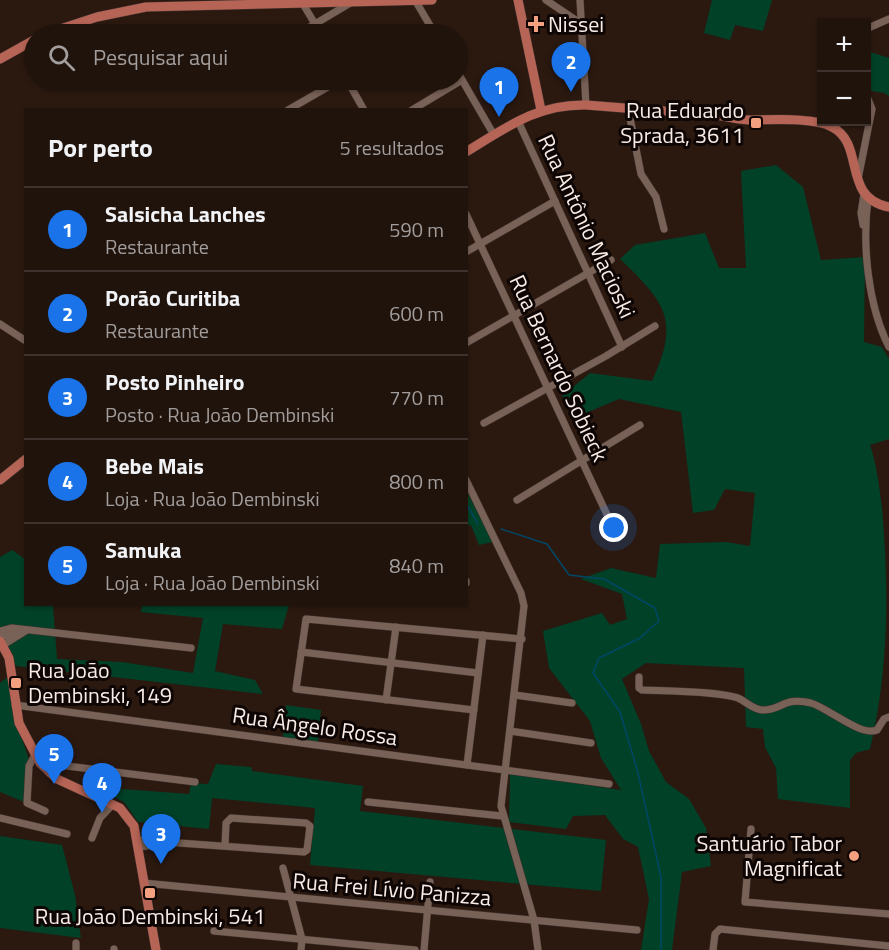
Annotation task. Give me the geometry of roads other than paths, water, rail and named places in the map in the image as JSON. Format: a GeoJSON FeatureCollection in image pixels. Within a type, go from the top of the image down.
{"type":"FeatureCollection","features":[{"type":"Feature","properties":{"kind":"main road"},"geometry":{"type":"LineString","coordinates":[[78,24],[110,14],[146,7],[190,3],[303,4],[432,0]]}},
{"type":"Feature","properties":{"kind":"main road"},"geometry":{"type":"LineString","coordinates":[[518,0],[542,110]]}},
{"type":"Feature","properties":{"kind":"main road"},"geometry":{"type":"LineString","coordinates":[[0,58],[24,45]]}},
{"type":"Feature","properties":{"kind":"main road"},"geometry":{"type":"LineString","coordinates":[[468,151],[518,121],[542,110],[586,105],[742,119],[817,123],[836,128],[847,143],[858,182],[866,196],[889,207]]}},
{"type":"Feature","properties":{"kind":"main road"},"geometry":{"type":"LineString","coordinates":[[0,480],[24,460]]}},
{"type":"Feature","properties":{"kind":"main road"},"geometry":{"type":"LineString","coordinates":[[1,641],[10,664],[15,705],[23,732],[35,755],[49,773],[113,804],[130,820],[138,844],[156,950]]}},
{"type":"Feature","properties":{"kind":"street"},"geometry":{"type":"LineString","coordinates":[[415,0],[429,24]]}},
{"type":"Feature","properties":{"kind":"street"},"geometry":{"type":"LineString","coordinates":[[546,0],[583,25]]}},
{"type":"Feature","properties":{"kind":"street"},"geometry":{"type":"LineString","coordinates":[[580,0],[586,105]]}},
{"type":"Feature","properties":{"kind":"street"},"geometry":{"type":"LineString","coordinates":[[303,4],[315,24],[355,1]]}},
{"type":"Feature","properties":{"kind":"street"},"geometry":{"type":"LineString","coordinates":[[871,27],[889,19]]}},
{"type":"Feature","properties":{"kind":"street"},"geometry":{"type":"LineString","coordinates":[[291,108],[323,90]]}},
{"type":"Feature","properties":{"kind":"street"},"geometry":{"type":"LineString","coordinates":[[353,90],[363,108]]}},
{"type":"Feature","properties":{"kind":"street"},"geometry":{"type":"LineString","coordinates":[[415,108],[445,90]]}},
{"type":"Feature","properties":{"kind":"street"},"geometry":{"type":"LineString","coordinates":[[468,90],[494,135]]}},
{"type":"Feature","properties":{"kind":"street"},"geometry":{"type":"LineString","coordinates":[[628,108],[641,174],[656,197],[664,229]]}},
{"type":"Feature","properties":{"kind":"street","name":"Rua Antônio Macioski"},"geometry":{"type":"LineString","coordinates":[[518,121],[622,347]]}},
{"type":"Feature","properties":{"kind":"street"},"geometry":{"type":"LineString","coordinates":[[858,182],[869,126]]}},
{"type":"Feature","properties":{"kind":"street"},"geometry":{"type":"LineString","coordinates":[[866,196],[866,230],[874,311],[889,347]]}},
{"type":"Feature","properties":{"kind":"street"},"geometry":{"type":"LineString","coordinates":[[468,251],[555,201]]}},
{"type":"Feature","properties":{"kind":"street","name":"Rua Bernardo Sobieck"},"geometry":{"type":"LineString","coordinates":[[468,218],[618,538]]}},
{"type":"Feature","properties":{"kind":"street"},"geometry":{"type":"LineString","coordinates":[[468,342],[611,260]]}},
{"type":"Feature","properties":{"kind":"street"},"geometry":{"type":"LineString","coordinates":[[0,324],[24,340]]}},
{"type":"Feature","properties":{"kind":"street"},"geometry":{"type":"LineString","coordinates":[[484,423],[622,347],[655,326]]}},
{"type":"Feature","properties":{"kind":"street"},"geometry":{"type":"LineString","coordinates":[[518,500],[640,425]]}},
{"type":"Feature","properties":{"kind":"street"},"geometry":{"type":"LineString","coordinates":[[468,484],[523,599],[522,639],[505,770],[502,816],[534,920],[538,950]]}},
{"type":"Feature","properties":{"kind":"street"},"geometry":{"type":"LineString","coordinates":[[474,710],[296,689],[306,619],[522,639]]}},
{"type":"Feature","properties":{"kind":"street"},"geometry":{"type":"LineString","coordinates":[[386,700],[396,627]]}},
{"type":"Feature","properties":{"kind":"street"},"geometry":{"type":"LineString","coordinates":[[0,631],[12,628],[191,648]]}},
{"type":"Feature","properties":{"kind":"street"},"geometry":{"type":"LineString","coordinates":[[1,641],[27,630]]}},
{"type":"Feature","properties":{"kind":"street"},"geometry":{"type":"LineString","coordinates":[[466,765],[483,635]]}},
{"type":"Feature","properties":{"kind":"street"},"geometry":{"type":"LineString","coordinates":[[301,652],[478,673]]}},
{"type":"Feature","properties":{"kind":"street"},"geometry":{"type":"LineString","coordinates":[[639,677],[639,688],[642,690],[738,698],[757,709],[769,709],[787,701],[812,704],[867,732],[877,730],[884,719],[889,717]]}},
{"type":"Feature","properties":{"kind":"street"},"geometry":{"type":"LineString","coordinates":[[515,695],[572,703]]}},
{"type":"Feature","properties":{"kind":"street","name":"Rua Ângelo Rossa"},"geometry":{"type":"LineString","coordinates":[[15,705],[609,784]]}},
{"type":"Feature","properties":{"kind":"street"},"geometry":{"type":"LineString","coordinates":[[510,731],[591,742]]}},
{"type":"Feature","properties":{"kind":"street"},"geometry":{"type":"LineString","coordinates":[[35,755],[29,766],[27,803],[45,812]]}},
{"type":"Feature","properties":{"kind":"street"},"geometry":{"type":"LineString","coordinates":[[49,773],[59,765],[195,782]]}},
{"type":"Feature","properties":{"kind":"street"},"geometry":{"type":"LineString","coordinates":[[368,802],[502,816]]}},
{"type":"Feature","properties":{"kind":"street"},"geometry":{"type":"LineString","coordinates":[[92,838],[100,818],[113,804]]}},
{"type":"Feature","properties":{"kind":"street"},"geometry":{"type":"LineString","coordinates":[[0,818],[67,834]]}},
{"type":"Feature","properties":{"kind":"street"},"geometry":{"type":"LineString","coordinates":[[138,844],[156,840],[225,846],[306,851],[310,826],[306,823],[231,818],[226,823],[225,846]]}},
{"type":"Feature","properties":{"kind":"street"},"geometry":{"type":"LineString","coordinates":[[751,830],[745,902],[889,914]]}},
{"type":"Feature","properties":{"kind":"street"},"geometry":{"type":"LineString","coordinates":[[283,868],[302,939],[301,950]]}},
{"type":"Feature","properties":{"kind":"street"},"geometry":{"type":"LineString","coordinates":[[424,950],[430,882]]}},
{"type":"Feature","properties":{"kind":"street","name":"Rua Frei Lívio Panizza"},"geometry":{"type":"LineString","coordinates":[[144,883],[637,930]]}},
{"type":"Feature","properties":{"kind":"street"},"geometry":{"type":"LineString","coordinates":[[713,950],[715,934],[720,929],[870,947],[889,946]]}},
{"type":"Feature","properties":{"kind":"street"},"geometry":{"type":"LineString","coordinates":[[214,931],[415,950]]}},
{"type":"Feature","properties":{"kind":"waterway"},"geometry":{"type":"LineString","coordinates":[[468,506],[478,524]]}},
{"type":"Feature","properties":{"kind":"waterway"},"geometry":{"type":"LineString","coordinates":[[501,529],[547,544],[569,575],[604,579],[655,608],[659,621],[640,638],[599,658],[593,673],[620,712],[638,773],[661,877],[661,950]]}},
{"type":"Feature","properties":{"kind":"place","name":"Nissei"},"geometry":{"type":"Point","coordinates":[536,24]}},
{"type":"Feature","properties":{"kind":"place","name":"Porão Curitiba"},"geometry":{"type":"Point","coordinates":[571,92]}},
{"type":"Feature","properties":{"kind":"place","name":"Salsicha Lanches"},"geometry":{"type":"Point","coordinates":[499,117]}},
{"type":"Feature","properties":{"kind":"place","name":"Rua Eduardo Sprada, 3611"},"geometry":{"type":"Point","coordinates":[756,123]}},
{"type":"Feature","properties":{"kind":"place","name":"Rua João Dembinski, 149"},"geometry":{"type":"Point","coordinates":[16,683]}},
{"type":"Feature","properties":{"kind":"place","name":"Samuka"},"geometry":{"type":"Point","coordinates":[54,784]}},
{"type":"Feature","properties":{"kind":"place","name":"Bebe Mais"},"geometry":{"type":"Point","coordinates":[102,813]}},
{"type":"Feature","properties":{"kind":"place","name":"Santuário Tabor Magnificat"},"geometry":{"type":"Point","coordinates":[854,856]}},
{"type":"Feature","properties":{"kind":"place","name":"Posto Pinheiro"},"geometry":{"type":"Point","coordinates":[161,864]}},
{"type":"Feature","properties":{"kind":"place","name":"Rua João Dembinski, 541"},"geometry":{"type":"Point","coordinates":[150,893]}}]}
